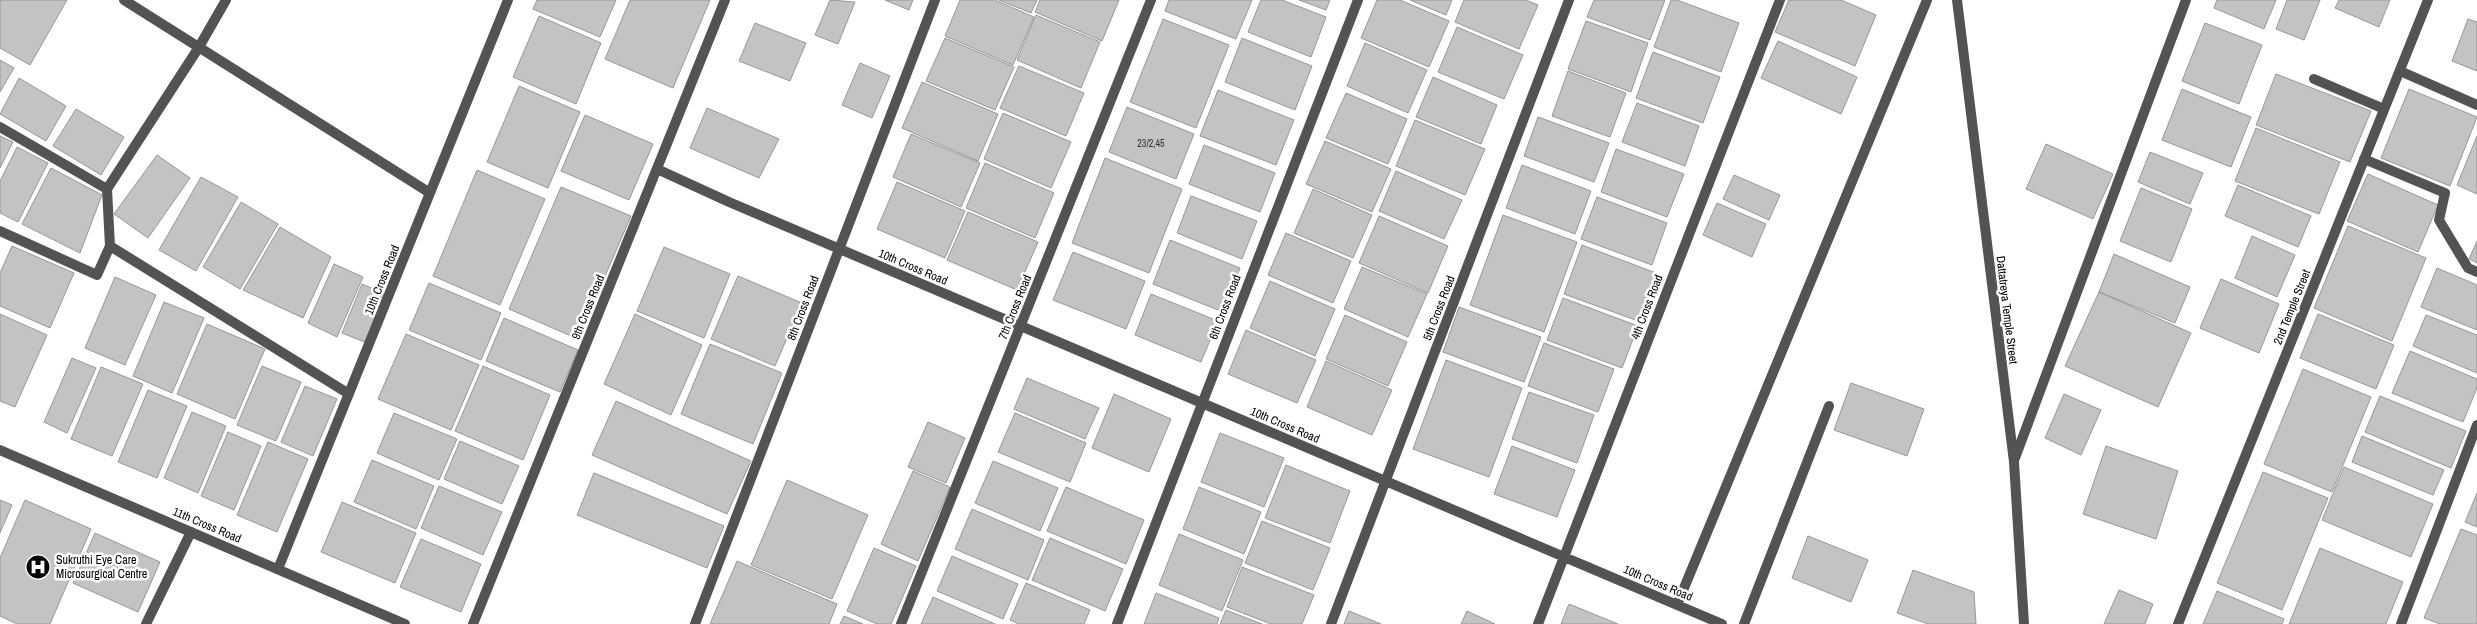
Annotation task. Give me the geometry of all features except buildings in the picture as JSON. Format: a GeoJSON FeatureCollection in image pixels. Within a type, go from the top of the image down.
{"type":"FeatureCollection","features":[{"type":"Feature","properties":{"kind":"street"},"geometry":{"type":"LineString","coordinates":[[124,0],[430,193]]}},
{"type":"Feature","properties":{"kind":"street"},"geometry":{"type":"LineString","coordinates":[[0,231],[98,275],[110,246],[107,189],[199,47],[226,0]]}},
{"type":"Feature","properties":{"kind":"street","name":"10th Cross Road"},"geometry":{"type":"LineString","coordinates":[[278,569],[508,0]]}},
{"type":"Feature","properties":{"kind":"street","name":"9th Cross Road"},"geometry":{"type":"LineString","coordinates":[[474,624],[725,0]]}},
{"type":"Feature","properties":{"kind":"street","name":"8th Cross Road"},"geometry":{"type":"LineString","coordinates":[[695,624],[935,0]]}},
{"type":"Feature","properties":{"kind":"street","name":"7th Cross Road"},"geometry":{"type":"LineString","coordinates":[[901,624],[1151,0]]}},
{"type":"Feature","properties":{"kind":"street","name":"6th Cross Road"},"geometry":{"type":"LineString","coordinates":[[1117,624],[1358,0]]}},
{"type":"Feature","properties":{"kind":"street","name":"5th Cross Road"},"geometry":{"type":"LineString","coordinates":[[1331,624],[1570,0]]}},
{"type":"Feature","properties":{"kind":"street","name":"4th Cross Road"},"geometry":{"type":"LineString","coordinates":[[1538,624],[1780,0]]}},
{"type":"Feature","properties":{"kind":"street"},"geometry":{"type":"LineString","coordinates":[[1677,605],[1927,0]]}},
{"type":"Feature","properties":{"kind":"street","name":"Dattatreya Temple Street"},"geometry":{"type":"LineString","coordinates":[[1957,0],[2014,462],[2024,624]]}},
{"type":"Feature","properties":{"kind":"street"},"geometry":{"type":"LineString","coordinates":[[2014,462],[2186,0]]}},
{"type":"Feature","properties":{"kind":"street","name":"2nd Temple Street"},"geometry":{"type":"LineString","coordinates":[[2178,624],[2428,0]]}},
{"type":"Feature","properties":{"kind":"street"},"geometry":{"type":"LineString","coordinates":[[2400,71],[2477,105]]}},
{"type":"Feature","properties":{"kind":"street"},"geometry":{"type":"LineString","coordinates":[[2314,79],[2384,109]]}},
{"type":"Feature","properties":{"kind":"street"},"geometry":{"type":"LineString","coordinates":[[0,127],[107,189]]}},
{"type":"Feature","properties":{"kind":"street"},"geometry":{"type":"LineString","coordinates":[[2364,159],[2445,193],[2439,220],[2468,268],[2477,272]]}},
{"type":"Feature","properties":{"kind":"street","name":"10th Cross Road"},"geometry":{"type":"LineString","coordinates":[[657,169],[839,249],[1722,624]]}},
{"type":"Feature","properties":{"kind":"street"},"geometry":{"type":"LineString","coordinates":[[110,246],[349,394]]}},
{"type":"Feature","properties":{"kind":"street"},"geometry":{"type":"LineString","coordinates":[[1744,624],[1829,406]]}},
{"type":"Feature","properties":{"kind":"street"},"geometry":{"type":"LineString","coordinates":[[2401,624],[2477,425]]}},
{"type":"Feature","properties":{"kind":"street","name":"11th Cross Road"},"geometry":{"type":"LineString","coordinates":[[0,450],[405,624]]}},
{"type":"Feature","properties":{"kind":"street"},"geometry":{"type":"LineString","coordinates":[[146,624],[191,532]]}},
{"type":"Feature","properties":{"kind":"place","name":"Sukruthi Eye Care Microsurgical Centre"},"geometry":{"type":"Point","coordinates":[38,567]}}]}
